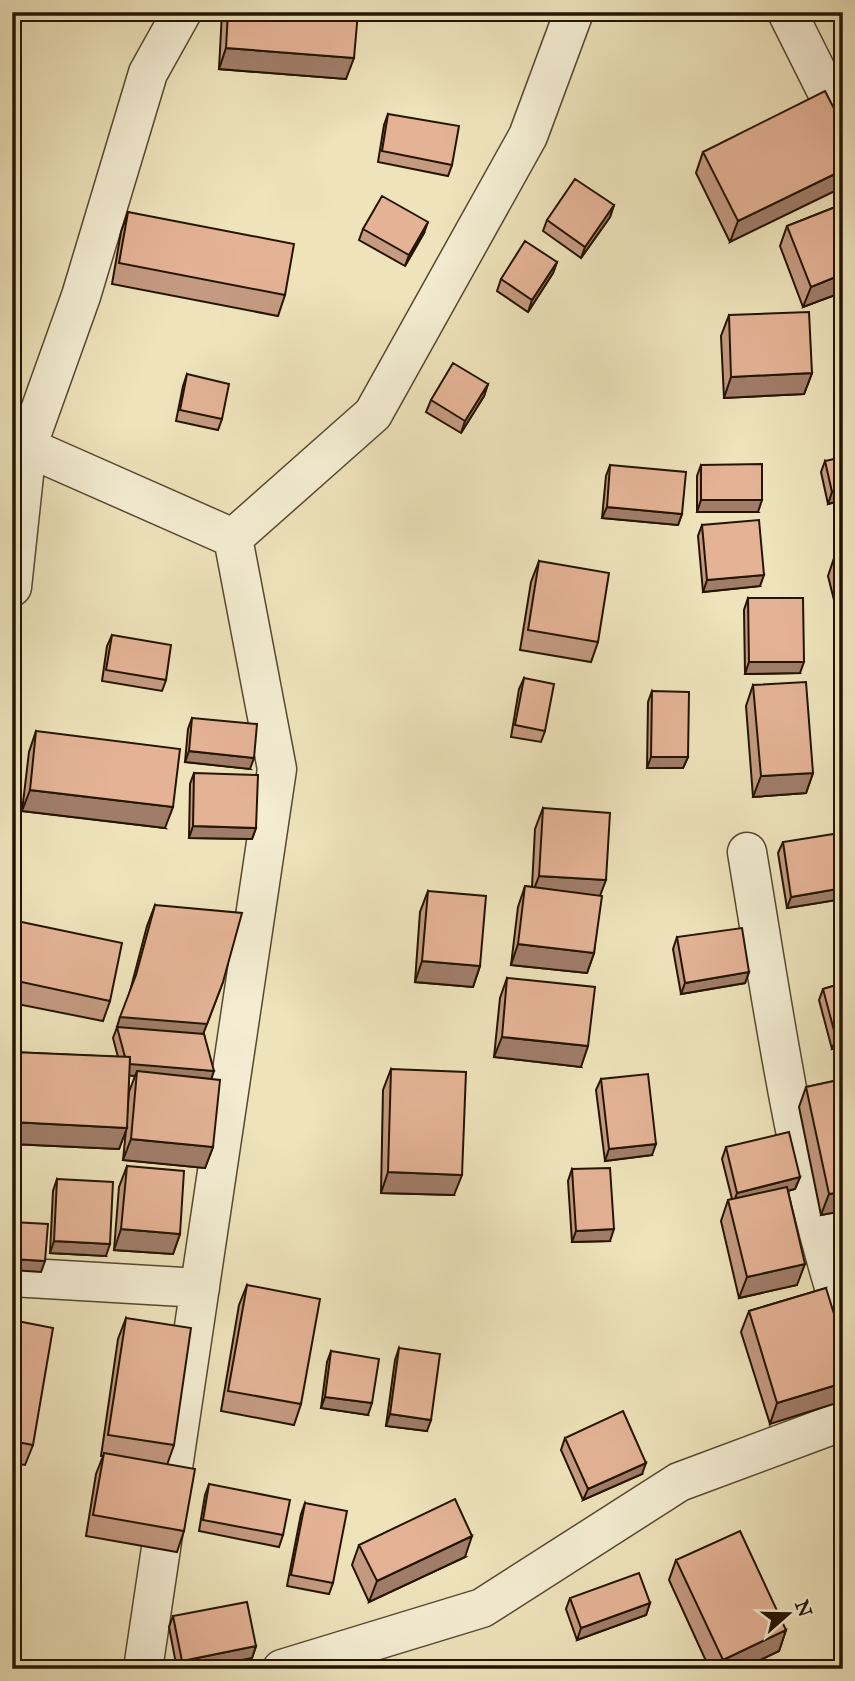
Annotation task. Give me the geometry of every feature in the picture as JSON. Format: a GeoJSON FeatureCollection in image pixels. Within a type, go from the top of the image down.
{"type":"FeatureCollection","features":[{"type":"Feature","properties":{"kind":"street"},"geometry":{"type":"LineString","coordinates":[[12,587],[20,442],[81,296],[148,73],[182,12]]}},
{"type":"Feature","properties":{"kind":"street"},"geometry":{"type":"LineString","coordinates":[[233,538],[373,414],[528,136],[575,12]]}},
{"type":"Feature","properties":{"kind":"street"},"geometry":{"type":"LineString","coordinates":[[787,12],[843,124]]}},
{"type":"Feature","properties":{"kind":"street"},"geometry":{"type":"LineString","coordinates":[[20,442],[233,538]]}},
{"type":"Feature","properties":{"kind":"street"},"geometry":{"type":"LineString","coordinates":[[143,1669],[277,769],[233,538]]}},
{"type":"Feature","properties":{"kind":"street"},"geometry":{"type":"LineString","coordinates":[[747,852],[792,1117],[821,1249],[843,1316]]}},
{"type":"Feature","properties":{"kind":"street"},"geometry":{"type":"LineString","coordinates":[[12,1277],[200,1288]]}},
{"type":"Feature","properties":{"kind":"street"},"geometry":{"type":"LineString","coordinates":[[282,1669],[482,1608],[679,1482],[843,1421]]}},
{"type":"Feature","properties":{"kind":"building"},"geometry":{"type":"Polygon","coordinates":[[[228,12],[358,12],[354,58],[226,48],[228,12]]]}},
{"type":"Feature","properties":{"kind":"building"},"geometry":{"type":"Polygon","coordinates":[[[825,91],[843,126],[843,170],[738,221],[703,152],[825,91]]]}},
{"type":"Feature","properties":{"kind":"building"},"geometry":{"type":"Polygon","coordinates":[[[388,114],[459,126],[452,165],[382,151],[388,114]]]}},
{"type":"Feature","properties":{"kind":"building"},"geometry":{"type":"Polygon","coordinates":[[[575,179],[614,205],[585,247],[547,220],[575,179]]]}},
{"type":"Feature","properties":{"kind":"building"},"geometry":{"type":"Polygon","coordinates":[[[382,196],[428,222],[409,255],[363,229],[382,196]]]}},
{"type":"Feature","properties":{"kind":"building"},"geometry":{"type":"Polygon","coordinates":[[[843,204],[843,274],[811,287],[787,226],[843,204]]]}},
{"type":"Feature","properties":{"kind":"building"},"geometry":{"type":"Polygon","coordinates":[[[128,212],[294,244],[285,295],[119,263],[128,212]]]}},
{"type":"Feature","properties":{"kind":"building"},"geometry":{"type":"Polygon","coordinates":[[[525,241],[557,262],[532,300],[501,279],[525,241]]]}},
{"type":"Feature","properties":{"kind":"building"},"geometry":{"type":"Polygon","coordinates":[[[809,312],[812,373],[731,377],[729,315],[809,312]]]}},
{"type":"Feature","properties":{"kind":"building"},"geometry":{"type":"Polygon","coordinates":[[[453,363],[488,384],[465,421],[431,400],[453,363]]]}},
{"type":"Feature","properties":{"kind":"building"},"geometry":{"type":"Polygon","coordinates":[[[187,374],[229,384],[222,419],[180,410],[187,374]]]}},
{"type":"Feature","properties":{"kind":"building"},"geometry":{"type":"Polygon","coordinates":[[[843,457],[843,490],[832,492],[825,461],[843,457]]]}},
{"type":"Feature","properties":{"kind":"building"},"geometry":{"type":"Polygon","coordinates":[[[762,464],[762,500],[701,500],[701,465],[762,464]]]}},
{"type":"Feature","properties":{"kind":"building"},"geometry":{"type":"Polygon","coordinates":[[[610,465],[686,472],[682,514],[607,507],[610,465]]]}},
{"type":"Feature","properties":{"kind":"building"},"geometry":{"type":"Polygon","coordinates":[[[759,520],[764,575],[707,580],[702,525],[759,520]]]}},
{"type":"Feature","properties":{"kind":"building"},"geometry":{"type":"Polygon","coordinates":[[[843,553],[843,585],[835,555],[843,553]]]}},
{"type":"Feature","properties":{"kind":"building"},"geometry":{"type":"Polygon","coordinates":[[[539,561],[609,573],[598,642],[528,630],[539,561]]]}},
{"type":"Feature","properties":{"kind":"building"},"geometry":{"type":"Polygon","coordinates":[[[748,598],[803,598],[804,662],[749,662],[748,598]]]}},
{"type":"Feature","properties":{"kind":"building"},"geometry":{"type":"Polygon","coordinates":[[[112,635],[171,645],[166,680],[106,670],[112,635]]]}},
{"type":"Feature","properties":{"kind":"building"},"geometry":{"type":"Polygon","coordinates":[[[524,678],[554,684],[545,731],[515,725],[524,678]]]}},
{"type":"Feature","properties":{"kind":"building"},"geometry":{"type":"Polygon","coordinates":[[[806,682],[813,773],[761,776],[753,685],[806,682]]]}},
{"type":"Feature","properties":{"kind":"building"},"geometry":{"type":"Polygon","coordinates":[[[652,691],[689,692],[688,757],[651,757],[652,691]]]}},
{"type":"Feature","properties":{"kind":"building"},"geometry":{"type":"Polygon","coordinates":[[[192,718],[257,724],[254,758],[189,751],[192,718]]]}},
{"type":"Feature","properties":{"kind":"building"},"geometry":{"type":"Polygon","coordinates":[[[36,731],[180,749],[173,807],[30,790],[36,731]]]}},
{"type":"Feature","properties":{"kind":"building"},"geometry":{"type":"Polygon","coordinates":[[[194,773],[258,775],[256,828],[193,826],[194,773]]]}},
{"type":"Feature","properties":{"kind":"building"},"geometry":{"type":"Polygon","coordinates":[[[543,808],[610,813],[606,880],[539,876],[543,808]]]}},
{"type":"Feature","properties":{"kind":"building"},"geometry":{"type":"Polygon","coordinates":[[[840,833],[843,847],[843,888],[791,897],[783,842],[840,833]]]}},
{"type":"Feature","properties":{"kind":"building"},"geometry":{"type":"Polygon","coordinates":[[[525,886],[602,896],[594,953],[518,944],[525,886]]]}},
{"type":"Feature","properties":{"kind":"building"},"geometry":{"type":"Polygon","coordinates":[[[428,891],[486,896],[480,966],[422,961],[428,891]]]}},
{"type":"Feature","properties":{"kind":"building"},"geometry":{"type":"Polygon","coordinates":[[[155,905],[242,913],[223,982],[207,1024],[120,1017],[136,975],[155,905]]]}},
{"type":"Feature","properties":{"kind":"building"},"geometry":{"type":"Polygon","coordinates":[[[12,920],[122,943],[110,1001],[12,980],[12,920]]]}},
{"type":"Feature","properties":{"kind":"building"},"geometry":{"type":"Polygon","coordinates":[[[742,928],[749,972],[685,983],[677,937],[742,928]]]}},
{"type":"Feature","properties":{"kind":"building"},"geometry":{"type":"Polygon","coordinates":[[[507,978],[595,987],[588,1046],[502,1037],[507,978]]]}},
{"type":"Feature","properties":{"kind":"building"},"geometry":{"type":"Polygon","coordinates":[[[843,983],[843,1036],[836,1038],[823,989],[843,983]]]}},
{"type":"Feature","properties":{"kind":"building"},"geometry":{"type":"Polygon","coordinates":[[[117,1027],[204,1034],[214,1071],[130,1064],[130,1057],[125,1057],[117,1027]]]}},
{"type":"Feature","properties":{"kind":"building"},"geometry":{"type":"Polygon","coordinates":[[[12,1052],[130,1057],[127,1128],[12,1122],[12,1052]]]}},
{"type":"Feature","properties":{"kind":"building"},"geometry":{"type":"Polygon","coordinates":[[[391,1069],[466,1072],[462,1175],[388,1172],[391,1069]]]}},
{"type":"Feature","properties":{"kind":"building"},"geometry":{"type":"Polygon","coordinates":[[[137,1071],[220,1080],[213,1147],[131,1139],[137,1071]]]}},
{"type":"Feature","properties":{"kind":"building"},"geometry":{"type":"Polygon","coordinates":[[[648,1074],[656,1144],[609,1149],[601,1079],[648,1074]]]}},
{"type":"Feature","properties":{"kind":"building"},"geometry":{"type":"Polygon","coordinates":[[[843,1079],[843,1192],[829,1194],[806,1087],[843,1079]]]}},
{"type":"Feature","properties":{"kind":"building"},"geometry":{"type":"Polygon","coordinates":[[[789,1132],[800,1177],[737,1193],[726,1147],[789,1132]]]}},
{"type":"Feature","properties":{"kind":"building"},"geometry":{"type":"Polygon","coordinates":[[[127,1166],[184,1171],[180,1234],[121,1229],[127,1166]]]}},
{"type":"Feature","properties":{"kind":"building"},"geometry":{"type":"Polygon","coordinates":[[[610,1168],[614,1229],[576,1231],[572,1169],[610,1168]]]}},
{"type":"Feature","properties":{"kind":"building"},"geometry":{"type":"Polygon","coordinates":[[[57,1179],[113,1182],[110,1244],[54,1241],[57,1179]]]}},
{"type":"Feature","properties":{"kind":"building"},"geometry":{"type":"Polygon","coordinates":[[[787,1187],[805,1264],[747,1277],[728,1200],[787,1187]]]}},
{"type":"Feature","properties":{"kind":"building"},"geometry":{"type":"Polygon","coordinates":[[[12,1222],[48,1224],[45,1261],[12,1259],[12,1222]]]}},
{"type":"Feature","properties":{"kind":"building"},"geometry":{"type":"Polygon","coordinates":[[[247,1285],[320,1299],[301,1404],[228,1391],[247,1285]]]}},
{"type":"Feature","properties":{"kind":"building"},"geometry":{"type":"Polygon","coordinates":[[[826,1288],[843,1343],[843,1383],[777,1403],[749,1311],[826,1288]]]}},
{"type":"Feature","properties":{"kind":"building"},"geometry":{"type":"Polygon","coordinates":[[[126,1318],[191,1328],[174,1445],[108,1435],[126,1318]]]}},
{"type":"Feature","properties":{"kind":"building"},"geometry":{"type":"Polygon","coordinates":[[[12,1320],[53,1328],[33,1445],[12,1441],[12,1320]]]}},
{"type":"Feature","properties":{"kind":"building"},"geometry":{"type":"Polygon","coordinates":[[[399,1348],[440,1354],[431,1420],[390,1414],[399,1348]]]}},
{"type":"Feature","properties":{"kind":"building"},"geometry":{"type":"Polygon","coordinates":[[[331,1351],[379,1359],[372,1403],[325,1397],[331,1351]]]}},
{"type":"Feature","properties":{"kind":"building"},"geometry":{"type":"Polygon","coordinates":[[[623,1411],[646,1463],[588,1489],[565,1438],[623,1411]]]}},
{"type":"Feature","properties":{"kind":"building"},"geometry":{"type":"Polygon","coordinates":[[[104,1453],[195,1469],[184,1531],[93,1515],[104,1453]]]}},
{"type":"Feature","properties":{"kind":"building"},"geometry":{"type":"Polygon","coordinates":[[[209,1484],[290,1500],[283,1535],[203,1520],[209,1484]]]}},
{"type":"Feature","properties":{"kind":"building"},"geometry":{"type":"Polygon","coordinates":[[[455,1499],[472,1536],[377,1581],[359,1545],[455,1499]]]}},
{"type":"Feature","properties":{"kind":"building"},"geometry":{"type":"Polygon","coordinates":[[[305,1503],[347,1511],[333,1583],[291,1575],[305,1503]]]}},
{"type":"Feature","properties":{"kind":"building"},"geometry":{"type":"Polygon","coordinates":[[[740,1531],[786,1630],[723,1660],[676,1560],[740,1531]]]}},
{"type":"Feature","properties":{"kind":"building"},"geometry":{"type":"Polygon","coordinates":[[[639,1573],[650,1603],[581,1628],[570,1598],[639,1573]]]}},
{"type":"Feature","properties":{"kind":"building"},"geometry":{"type":"Polygon","coordinates":[[[247,1602],[256,1646],[182,1661],[173,1616],[247,1602]]]}},
{"type":"Feature","properties":{"kind":"building"},"geometry":{"type":"Polygon","coordinates":[[[707,1661],[710,1669],[686,1669],[707,1661]]]}}]}
